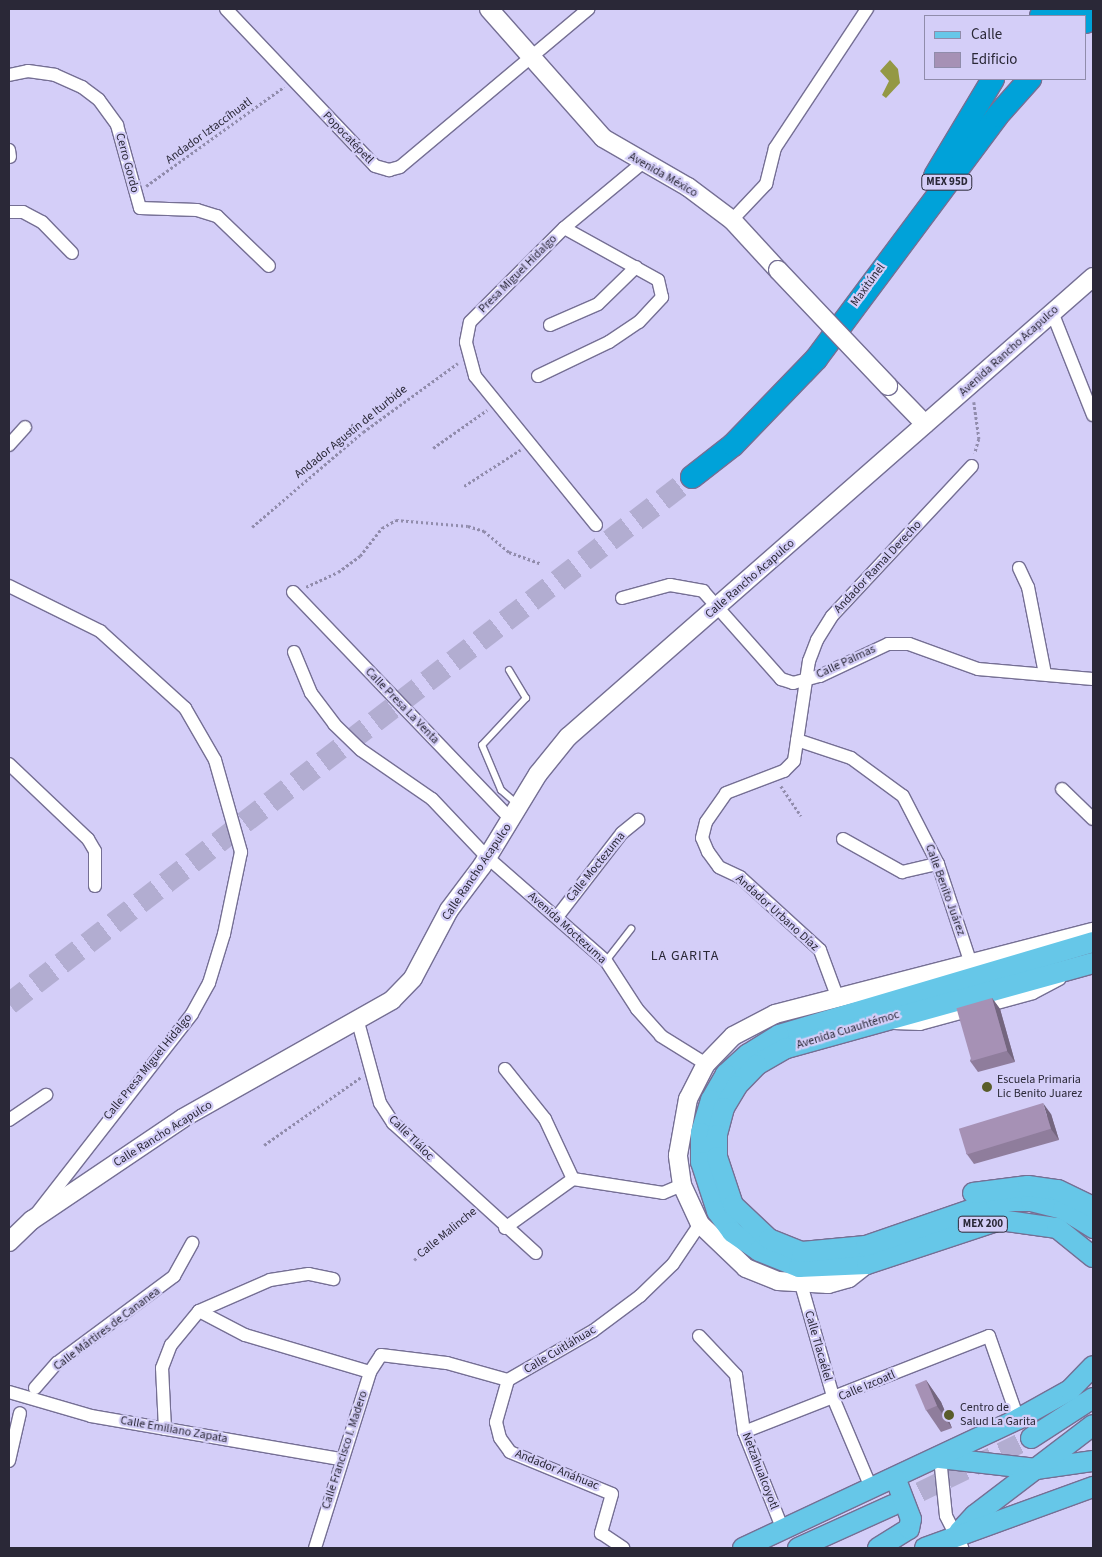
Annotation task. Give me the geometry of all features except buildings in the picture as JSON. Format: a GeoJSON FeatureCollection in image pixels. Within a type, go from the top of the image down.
{"type":"FeatureCollection","features":[{"type":"Feature","properties":{"kind":"highway"},"geometry":{"type":"LineString","coordinates":[[965,128],[992,80]]}},
{"type":"Feature","properties":{"kind":"highway","name":"MEX 95D"},"geometry":{"type":"LineString","coordinates":[[866,287],[965,128],[1008,80]]}},
{"type":"Feature","properties":{"kind":"highway","name":"Maxitúnel"},"geometry":{"type":"LineString","coordinates":[[692,477],[733,445],[816,359],[866,287],[1029,80]]}},
{"type":"Feature","properties":{"kind":"main road","name":"Avenida México"},"geometry":{"type":"LineString","coordinates":[[488,9],[531,54],[602,138],[641,164],[688,187],[732,220],[925,424]]}},
{"type":"Feature","properties":{"kind":"main road","name":"Avenida Rancho Acapulco"},"geometry":{"type":"LineString","coordinates":[[925,424],[971,386],[1093,277]]}},
{"type":"Feature","properties":{"kind":"main road","name":"Calle Rancho Acapulco"},"geometry":{"type":"LineString","coordinates":[[9,1242],[32,1220],[183,1118],[358,1022],[392,1000],[413,978],[449,910],[568,737],[720,606],[925,424]]}},
{"type":"Feature","properties":{"kind":"main road","name":"Avenida Cuauhtémoc"},"geometry":{"type":"LineString","coordinates":[[867,1264],[849,1278],[828,1284],[801,1284],[746,1268],[700,1224],[682,1185],[678,1155],[688,1099],[706,1064],[733,1036],[775,1014],[970,961],[1093,932]]}},
{"type":"Feature","properties":{"kind":"main road","name":"Avenida Cuauhtémoc"},"geometry":{"type":"LineString","coordinates":[[1093,942],[816,1022],[748,1054],[726,1074],[710,1100],[701,1132],[701,1162],[717,1211],[732,1232],[759,1251],[799,1267],[867,1264],[1000,1220],[1057,1228],[1093,1257]]}},
{"type":"Feature","properties":{"kind":"main road","name":"Avenida Cuauhtémoc"},"geometry":{"type":"LineString","coordinates":[[1088,965],[869,1022],[786,1048],[757,1065],[737,1086],[724,1108],[717,1135],[723,1184],[747,1222],[769,1239],[802,1252],[866,1246],[922,1225],[996,1201],[1031,1201],[1063,1209],[1093,1228]]}},
{"type":"Feature","properties":{"kind":"main road"},"geometry":{"type":"LineString","coordinates":[[922,1225],[960,1196],[995,1187],[1058,1190],[1093,1207]]}},
{"type":"Feature","properties":{"kind":"main road"},"geometry":{"type":"LineString","coordinates":[[743,1548],[896,1480],[1018,1419],[1070,1390],[1093,1366]]}},
{"type":"Feature","properties":{"kind":"main road"},"geometry":{"type":"LineString","coordinates":[[1031,1438],[1093,1398]]}},
{"type":"Feature","properties":{"kind":"main road"},"geometry":{"type":"LineString","coordinates":[[959,1542],[975,1515],[1093,1425]]}},
{"type":"Feature","properties":{"kind":"main road"},"geometry":{"type":"LineString","coordinates":[[940,1458],[1036,1469],[1093,1461]]}},
{"type":"Feature","properties":{"kind":"main road"},"geometry":{"type":"LineString","coordinates":[[878,1548],[909,1530],[911,1519],[896,1480]]}},
{"type":"Feature","properties":{"kind":"main road"},"geometry":{"type":"LineString","coordinates":[[925,1548],[959,1542],[1093,1487]]}},
{"type":"Feature","properties":{"kind":"main road"},"geometry":{"type":"LineString","coordinates":[[798,1548],[893,1505]]}},
{"type":"Feature","properties":{"kind":"street","name":"Popocatépetl"},"geometry":{"type":"LineString","coordinates":[[226,9],[292,81],[375,166],[389,170],[400,167],[531,54],[588,9]]}},
{"type":"Feature","properties":{"kind":"street"},"geometry":{"type":"LineString","coordinates":[[732,220],[766,184],[775,148],[866,9]]}},
{"type":"Feature","properties":{"kind":"street","name":"Cerro Gordo"},"geometry":{"type":"LineString","coordinates":[[9,75],[28,71],[55,75],[99,100],[117,125],[140,208],[149,212],[197,210],[217,216],[269,266]]}},
{"type":"Feature","properties":{"kind":"street","name":"Presa Miguel Hidalgo"},"geometry":{"type":"LineString","coordinates":[[467,359],[470,322],[564,228],[641,164]]}},
{"type":"Feature","properties":{"kind":"street"},"geometry":{"type":"LineString","coordinates":[[9,212],[23,212],[42,222],[72,253]]}},
{"type":"Feature","properties":{"kind":"street"},"geometry":{"type":"LineString","coordinates":[[538,376],[576,361],[639,322],[663,290],[658,280],[564,228]]}},
{"type":"Feature","properties":{"kind":"street"},"geometry":{"type":"LineString","coordinates":[[550,325],[598,304],[636,267]]}},
{"type":"Feature","properties":{"kind":"street"},"geometry":{"type":"LineString","coordinates":[[1052,312],[1093,416]]}},
{"type":"Feature","properties":{"kind":"street"},"geometry":{"type":"LineString","coordinates":[[467,359],[496,404],[527,445],[596,525]]}},
{"type":"Feature","properties":{"kind":"street"},"geometry":{"type":"LineString","coordinates":[[9,445],[25,427]]}},
{"type":"Feature","properties":{"kind":"street","name":"Andador Ramal Derecho"},"geometry":{"type":"LineString","coordinates":[[719,867],[702,838],[714,805],[726,794],[773,775],[794,761],[806,680],[814,647],[832,616],[972,466]]}},
{"type":"Feature","properties":{"kind":"street"},"geometry":{"type":"LineString","coordinates":[[1019,568],[1033,605],[1045,674]]}},
{"type":"Feature","properties":{"kind":"street"},"geometry":{"type":"LineString","coordinates":[[622,598],[670,585],[703,591],[720,606]]}},
{"type":"Feature","properties":{"kind":"street","name":"Calle Presa Miguel Hidalgo"},"geometry":{"type":"LineString","coordinates":[[9,586],[100,631],[185,708],[215,760],[241,852],[224,934],[209,983],[192,1014],[83,1148],[32,1220]]}},
{"type":"Feature","properties":{"kind":"street","name":"Calle Presa La Venta"},"geometry":{"type":"LineString","coordinates":[[293,592],[515,813]]}},
{"type":"Feature","properties":{"kind":"street","name":"Calle Palmas"},"geometry":{"type":"LineString","coordinates":[[720,606],[781,680],[806,680],[888,644],[909,644],[978,669],[1093,679]]}},
{"type":"Feature","properties":{"kind":"street","name":"Avenida Moctezuma"},"geometry":{"type":"LineString","coordinates":[[294,652],[311,693],[334,724],[361,750],[432,799],[487,857],[606,961],[637,1009],[661,1036],[706,1064]]}},
{"type":"Feature","properties":{"kind":"street","name":"Calle Benito Juárez"},"geometry":{"type":"LineString","coordinates":[[797,740],[851,758],[880,776],[903,796],[938,864],[970,961]]}},
{"type":"Feature","properties":{"kind":"street"},"geometry":{"type":"LineString","coordinates":[[9,764],[88,839],[95,851],[95,886]]}},
{"type":"Feature","properties":{"kind":"street"},"geometry":{"type":"LineString","coordinates":[[1062,790],[1093,819]]}},
{"type":"Feature","properties":{"kind":"street","name":"Calle Moctezuma"},"geometry":{"type":"LineString","coordinates":[[557,917],[622,833],[638,820]]}},
{"type":"Feature","properties":{"kind":"street"},"geometry":{"type":"LineString","coordinates":[[843,840],[902,872],[938,864]]}},
{"type":"Feature","properties":{"kind":"street","name":"Andador Urbano Díaz"},"geometry":{"type":"LineString","coordinates":[[719,867],[740,877],[820,950],[837,996]]}},
{"type":"Feature","properties":{"kind":"street","name":"Calle Tláloc"},"geometry":{"type":"LineString","coordinates":[[358,1022],[373,1070],[380,1104],[393,1123],[505,1228],[536,1253]]}},
{"type":"Feature","properties":{"kind":"street"},"geometry":{"type":"LineString","coordinates":[[505,1069],[545,1119],[573,1179]]}},
{"type":"Feature","properties":{"kind":"street"},"geometry":{"type":"LineString","coordinates":[[9,1120],[46,1095]]}},
{"type":"Feature","properties":{"kind":"street"},"geometry":{"type":"LineString","coordinates":[[505,1228],[573,1179],[663,1193],[682,1185]]}},
{"type":"Feature","properties":{"kind":"street","name":"Calle Cuitláhuac"},"geometry":{"type":"LineString","coordinates":[[508,1380],[593,1331],[640,1296],[673,1264],[700,1224]]}},
{"type":"Feature","properties":{"kind":"street","name":"Calle Mártires de Cananea"},"geometry":{"type":"LineString","coordinates":[[35,1388],[57,1362],[174,1276],[192,1244]]}},
{"type":"Feature","properties":{"kind":"street"},"geometry":{"type":"LineString","coordinates":[[166,1429],[162,1368],[171,1345],[200,1312],[270,1280],[309,1274],[333,1279]]}},
{"type":"Feature","properties":{"kind":"street","name":"Calle Tlacaélel"},"geometry":{"type":"LineString","coordinates":[[801,1284],[834,1400],[872,1490]]}},
{"type":"Feature","properties":{"kind":"street"},"geometry":{"type":"LineString","coordinates":[[200,1312],[246,1335],[370,1372]]}},
{"type":"Feature","properties":{"kind":"street","name":"Netzahualcoyotl"},"geometry":{"type":"LineString","coordinates":[[699,1336],[736,1376],[744,1432],[783,1530]]}},
{"type":"Feature","properties":{"kind":"street","name":"Calle Izcoatl"},"geometry":{"type":"LineString","coordinates":[[744,1432],[834,1400],[989,1336],[1018,1419]]}},
{"type":"Feature","properties":{"kind":"street","name":"Calle Francisco I. Madero"},"geometry":{"type":"LineString","coordinates":[[315,1548],[341,1459],[370,1372],[381,1355],[447,1362],[508,1380]]}},
{"type":"Feature","properties":{"kind":"street","name":"Andador Anáhuac"},"geometry":{"type":"LineString","coordinates":[[508,1380],[496,1422],[500,1438],[510,1452],[612,1494],[601,1533],[623,1548]]}},
{"type":"Feature","properties":{"kind":"street","name":"Calle Emiliano Zapata"},"geometry":{"type":"LineString","coordinates":[[9,1392],[91,1416],[341,1459]]}},
{"type":"Feature","properties":{"kind":"street"},"geometry":{"type":"LineString","coordinates":[[9,1461],[20,1413]]}},
{"type":"Feature","properties":{"kind":"street"},"geometry":{"type":"LineString","coordinates":[[940,1458],[946,1516],[959,1542]]}},
{"type":"Feature","properties":{"kind":"lane"},"geometry":{"type":"LineString","coordinates":[[509,670],[526,698],[482,744],[501,790],[515,813]]}},
{"type":"Feature","properties":{"kind":"lane"},"geometry":{"type":"LineString","coordinates":[[606,961],[631,929]]}},
{"type":"Feature","properties":{"kind":"path","name":"Andador Iztaccíhuatl"},"geometry":{"type":"LineString","coordinates":[[135,194],[292,81]]}},
{"type":"Feature","properties":{"kind":"path","name":"Andador Agustín de Iturbide"},"geometry":{"type":"LineString","coordinates":[[252,526],[363,432],[448,367],[467,359]]}},
{"type":"Feature","properties":{"kind":"path"},"geometry":{"type":"LineString","coordinates":[[971,386],[979,439],[972,466]]}},
{"type":"Feature","properties":{"kind":"path"},"geometry":{"type":"LineString","coordinates":[[433,448],[496,404]]}},
{"type":"Feature","properties":{"kind":"path"},"geometry":{"type":"LineString","coordinates":[[464,486],[527,445]]}},
{"type":"Feature","properties":{"kind":"path"},"geometry":{"type":"LineString","coordinates":[[293,592],[338,572],[360,556],[382,528],[396,520],[468,526],[484,532],[509,552],[540,562]]}},
{"type":"Feature","properties":{"kind":"path"},"geometry":{"type":"LineString","coordinates":[[773,775],[801,816]]}},
{"type":"Feature","properties":{"kind":"path"},"geometry":{"type":"LineString","coordinates":[[264,1145],[373,1070]]}},
{"type":"Feature","properties":{"kind":"path","name":"Calle Malinche"},"geometry":{"type":"LineString","coordinates":[[414,1260],[481,1205]]}},
{"type":"Feature","properties":{"kind":"shaded area"},"geometry":{"type":"Polygon","coordinates":[[[890,60],[898,69],[900,83],[886,98],[882,95],[889,81],[880,71],[890,60]]]}},
{"type":"Feature","properties":{"kind":"tunnel"},"geometry":{"type":"LineString","coordinates":[[9,1004],[692,477]]}},
{"type":"Feature","properties":{"kind":"tunnel"},"geometry":{"type":"LineString","coordinates":[[893,1505],[1031,1438]]}},
{"type":"Feature","properties":{"kind":"place","name":"Escuela Primaria Lic Benito Juarez"},"geometry":{"type":"Point","coordinates":[987,1087]}},
{"type":"Feature","properties":{"kind":"place","name":"Centro de Salud La Garita"},"geometry":{"type":"Point","coordinates":[949,1415]}},
{"type":"Feature","properties":{"kind":"district","name":"LA GARITA"},"geometry":{"type":"Point","coordinates":[685,956]}}]}
